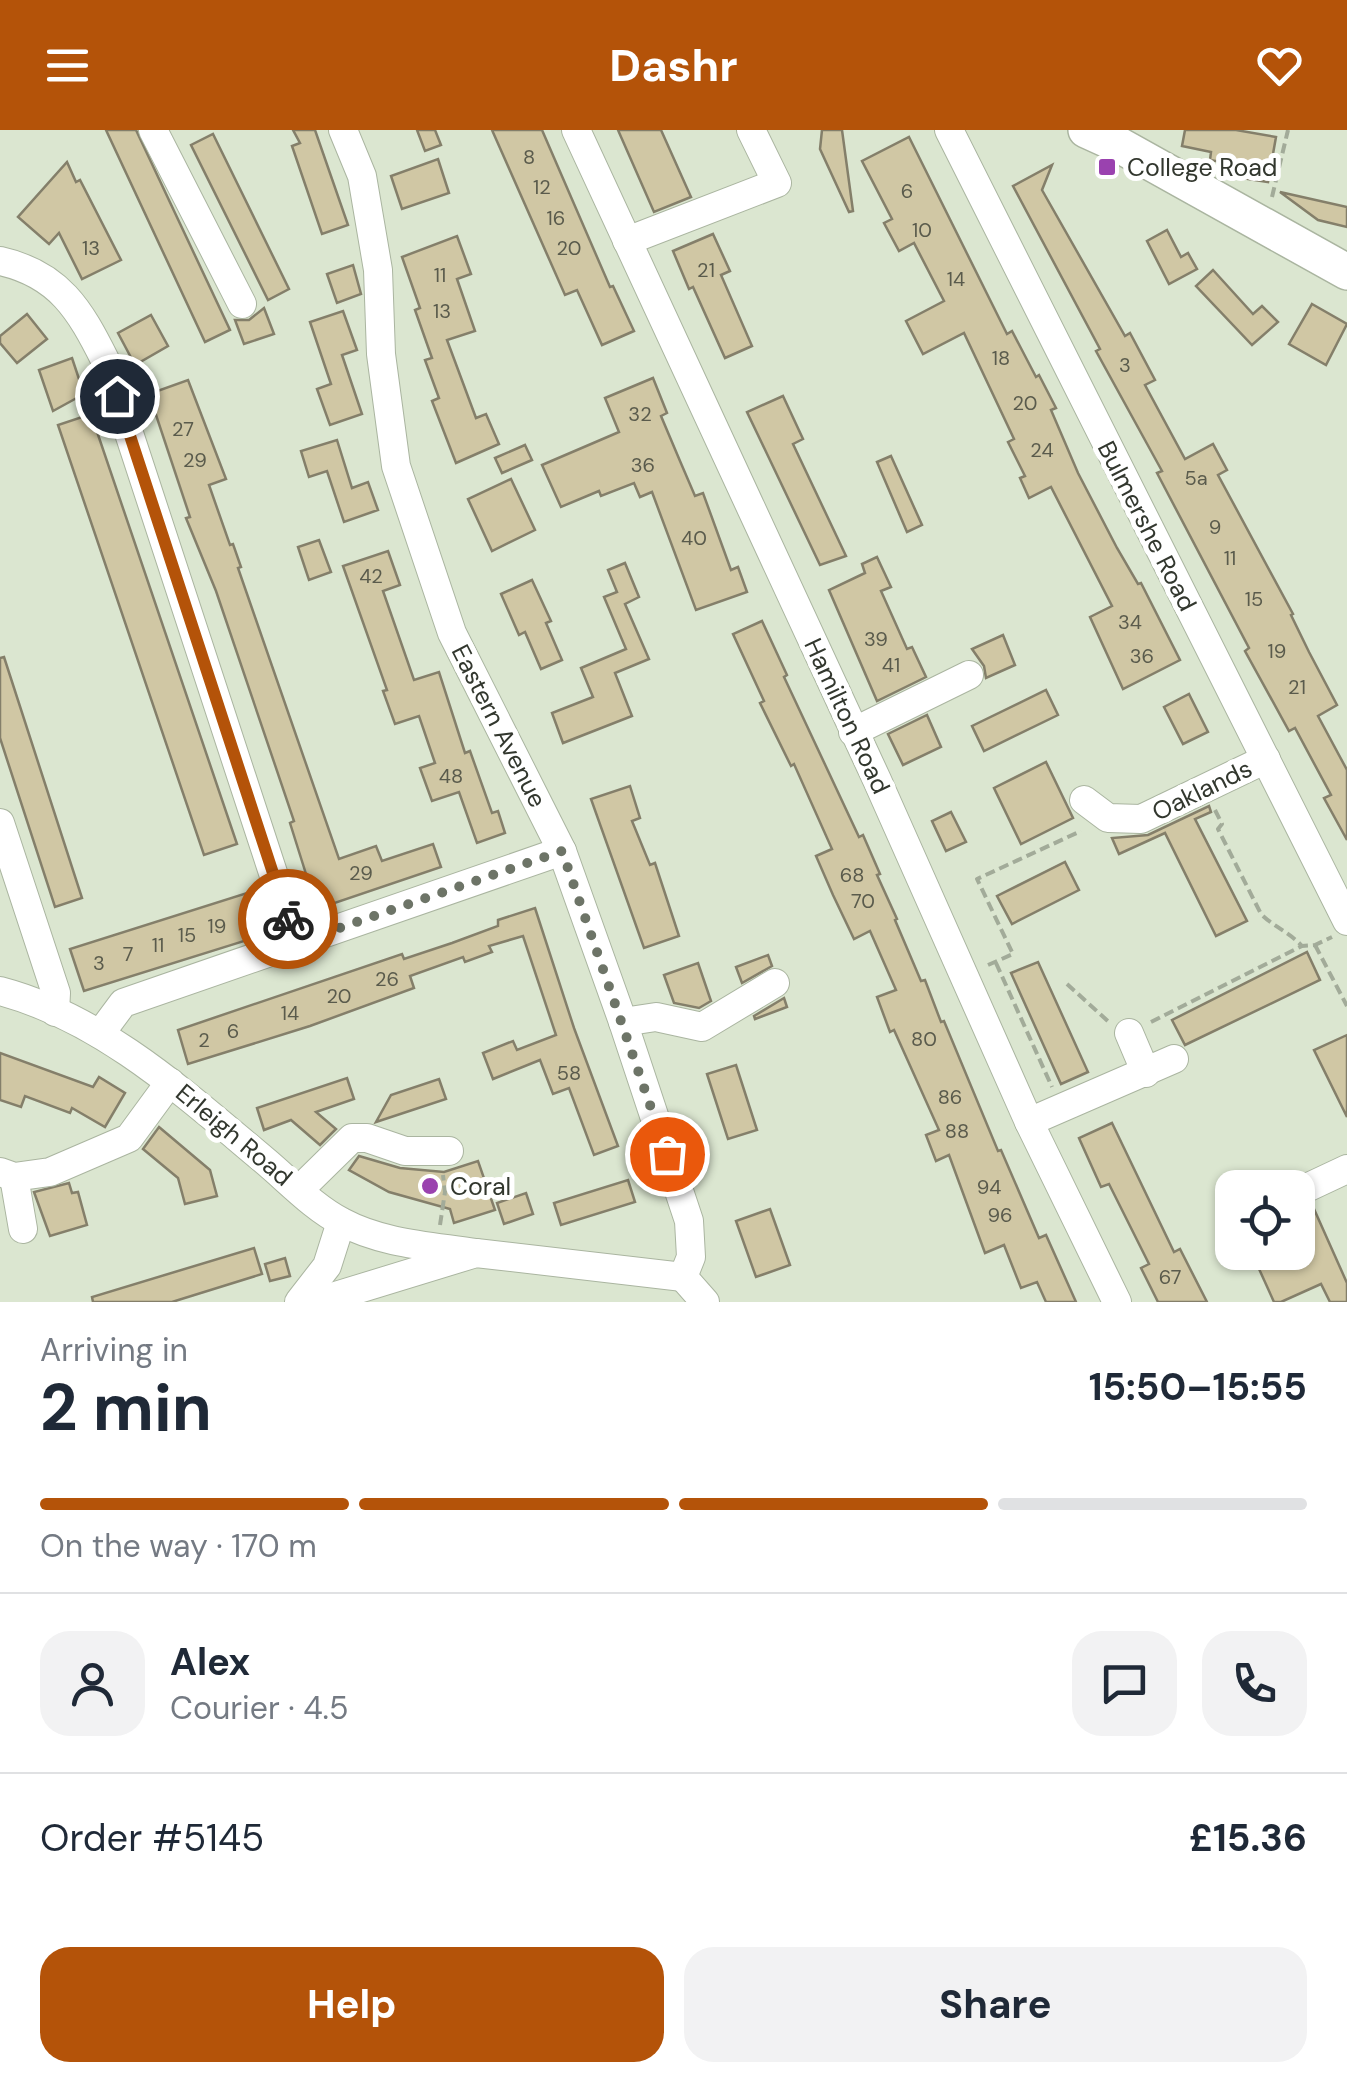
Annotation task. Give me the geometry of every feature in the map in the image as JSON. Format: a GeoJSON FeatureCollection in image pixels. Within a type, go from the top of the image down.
{"type":"FeatureCollection","features":[{"type":"Feature","properties":{"kind":"main road"},"geometry":{"type":"LineString","coordinates":[[1086,130],[1120,145],[1347,272]]}},
{"type":"Feature","properties":{"kind":"street","name":"Eastern Avenue"},"geometry":{"type":"LineString","coordinates":[[343,130],[362,176],[378,270],[381,354],[396,466],[452,634],[562,851],[623,1022],[689,1221],[691,1258],[684,1278]]}},
{"type":"Feature","properties":{"kind":"street","name":"Hamilton Road"},"geometry":{"type":"LineString","coordinates":[[576,130],[1026,1113],[1117,1302]]}},
{"type":"Feature","properties":{"kind":"street"},"geometry":{"type":"LineString","coordinates":[[627,241],[776,183],[750,130]]}},
{"type":"Feature","properties":{"kind":"street","name":"Bulmershe Road"},"geometry":{"type":"LineString","coordinates":[[949,130],[1266,759],[1343,927]]}},
{"type":"Feature","properties":{"kind":"street"},"geometry":{"type":"LineString","coordinates":[[160,132],[242,304]]}},
{"type":"Feature","properties":{"kind":"street"},"geometry":{"type":"LineString","coordinates":[[0,261],[20,266],[58,287],[84,317],[106,360],[296,943]]}},
{"type":"Feature","properties":{"kind":"street"},"geometry":{"type":"LineString","coordinates":[[853,732],[943,698],[969,675]]}},
{"type":"Feature","properties":{"kind":"street","name":"Oaklands"},"geometry":{"type":"LineString","coordinates":[[1108,818],[1140,820],[1266,759]]}},
{"type":"Feature","properties":{"kind":"street"},"geometry":{"type":"LineString","coordinates":[[1084,800],[1108,818]]}},
{"type":"Feature","properties":{"kind":"street"},"geometry":{"type":"LineString","coordinates":[[0,823],[56,994],[55,1012]]}},
{"type":"Feature","properties":{"kind":"street"},"geometry":{"type":"LineString","coordinates":[[100,1034],[123,1003],[562,851]]}},
{"type":"Feature","properties":{"kind":"street"},"geometry":{"type":"LineString","coordinates":[[623,1022],[656,1017],[702,1027],[775,983]]}},
{"type":"Feature","properties":{"kind":"street","name":"Erleigh Road"},"geometry":{"type":"LineString","coordinates":[[0,991],[100,1034],[170,1082],[340,1222],[393,1241],[684,1278]]}},
{"type":"Feature","properties":{"kind":"street"},"geometry":{"type":"LineString","coordinates":[[1129,1033],[1146,1073]]}},
{"type":"Feature","properties":{"kind":"street"},"geometry":{"type":"LineString","coordinates":[[1026,1113],[1146,1073],[1174,1059]]}},
{"type":"Feature","properties":{"kind":"street"},"geometry":{"type":"LineString","coordinates":[[23,1229],[7,1174],[50,1172],[129,1138],[170,1082]]}},
{"type":"Feature","properties":{"kind":"street"},"geometry":{"type":"LineString","coordinates":[[300,1190],[352,1138],[367,1138],[405,1150],[449,1151]]}},
{"type":"Feature","properties":{"kind":"street"},"geometry":{"type":"LineString","coordinates":[[1315,1184],[1347,1168]]}},
{"type":"Feature","properties":{"kind":"street"},"geometry":{"type":"LineString","coordinates":[[299,1302],[327,1266],[340,1222]]}},
{"type":"Feature","properties":{"kind":"street"},"geometry":{"type":"LineString","coordinates":[[393,1241],[407,1289]]}},
{"type":"Feature","properties":{"kind":"street"},"geometry":{"type":"LineString","coordinates":[[316,1302],[407,1289],[476,1253]]}},
{"type":"Feature","properties":{"kind":"street"},"geometry":{"type":"LineString","coordinates":[[684,1278],[705,1302]]}},
{"type":"Feature","properties":{"kind":"path"},"geometry":{"type":"LineString","coordinates":[[1264,226],[1288,130]]}},
{"type":"Feature","properties":{"kind":"path"},"geometry":{"type":"LineString","coordinates":[[1205,788],[1222,824],[1218,829],[1262,914],[1302,946]]}},
{"type":"Feature","properties":{"kind":"path"},"geometry":{"type":"LineString","coordinates":[[964,976],[1013,954],[977,879],[1108,818]]}},
{"type":"Feature","properties":{"kind":"path"},"geometry":{"type":"LineString","coordinates":[[1067,984],[1124,1036],[1302,946],[1315,945],[1343,927]]}},
{"type":"Feature","properties":{"kind":"path"},"geometry":{"type":"LineString","coordinates":[[1315,945],[1347,1006]]}},
{"type":"Feature","properties":{"kind":"path"},"geometry":{"type":"LineString","coordinates":[[996,962],[1054,1091],[1026,1113]]}},
{"type":"Feature","properties":{"kind":"path"},"geometry":{"type":"LineString","coordinates":[[436,1247],[449,1151]]}},
{"type":"Feature","properties":{"kind":"building"},"geometry":{"type":"Polygon","coordinates":[[[106,130],[136,130],[230,330],[205,342],[106,130]]]}},
{"type":"Feature","properties":{"kind":"building"},"geometry":{"type":"Polygon","coordinates":[[[293,130],[315,130],[348,225],[322,234],[292,146],[300,143],[293,130]]]}},
{"type":"Feature","properties":{"kind":"building"},"geometry":{"type":"Polygon","coordinates":[[[417,130],[435,130],[441,145],[425,151],[417,130]]]}},
{"type":"Feature","properties":{"kind":"building"},"geometry":{"type":"Polygon","coordinates":[[[492,130],[542,130],[610,287],[613,286],[634,331],[602,345],[577,290],[565,295],[492,130]]]}},
{"type":"Feature","properties":{"kind":"building"},"geometry":{"type":"Polygon","coordinates":[[[618,130],[661,130],[691,197],[654,212],[618,130]]]}},
{"type":"Feature","properties":{"kind":"building"},"geometry":{"type":"Polygon","coordinates":[[[822,130],[842,130],[853,211],[849,212],[820,149],[822,130]]]}},
{"type":"Feature","properties":{"kind":"building"},"geometry":{"type":"Polygon","coordinates":[[[1185,130],[1236,130],[1276,137],[1268,182],[1235,177],[1238,165],[1210,160],[1211,152],[1182,146],[1185,130]]]}},
{"type":"Feature","properties":{"kind":"building"},"geometry":{"type":"Polygon","coordinates":[[[213,134],[289,289],[268,300],[191,145],[213,134]]]}},
{"type":"Feature","properties":{"kind":"building"},"geometry":{"type":"Polygon","coordinates":[[[909,137],[1007,334],[1012,331],[1036,377],[1039,375],[1056,408],[1051,410],[1078,473],[1180,660],[1123,689],[1090,617],[1112,606],[1051,487],[1029,498],[1020,478],[1025,476],[1008,442],[1014,439],[964,333],[923,354],[906,321],[944,301],[914,243],[899,251],[884,223],[892,219],[862,161],[909,137]]]}},
{"type":"Feature","properties":{"kind":"building"},"geometry":{"type":"Polygon","coordinates":[[[438,159],[449,193],[402,209],[391,176],[438,159]]]}},
{"type":"Feature","properties":{"kind":"building"},"geometry":{"type":"Polygon","coordinates":[[[67,162],[121,260],[82,279],[59,233],[49,244],[18,217],[67,162]]]}},
{"type":"Feature","properties":{"kind":"building"},"geometry":{"type":"Polygon","coordinates":[[[1052,165],[1042,190],[1125,336],[1130,333],[1155,380],[1145,385],[1185,459],[1213,444],[1227,470],[1218,475],[1337,705],[1318,716],[1347,770],[1347,840],[1324,798],[1331,795],[1295,728],[1289,731],[1245,651],[1249,648],[1157,473],[1162,471],[1013,186],[1052,165]]]}},
{"type":"Feature","properties":{"kind":"building"},"geometry":{"type":"Polygon","coordinates":[[[1280,192],[1347,207],[1347,227],[1318,220],[1280,192]]]}},
{"type":"Feature","properties":{"kind":"building"},"geometry":{"type":"Polygon","coordinates":[[[1167,230],[1181,257],[1188,253],[1197,269],[1169,284],[1147,241],[1167,230]]]}},
{"type":"Feature","properties":{"kind":"building"},"geometry":{"type":"Polygon","coordinates":[[[713,234],[730,271],[721,275],[752,346],[725,358],[673,251],[713,234]]]}},
{"type":"Feature","properties":{"kind":"building"},"geometry":{"type":"Polygon","coordinates":[[[457,236],[471,274],[457,279],[475,331],[447,340],[476,418],[486,414],[499,444],[456,463],[432,401],[439,398],[425,360],[432,358],[402,257],[457,236]]]}},
{"type":"Feature","properties":{"kind":"building"},"geometry":{"type":"Polygon","coordinates":[[[353,265],[361,294],[337,303],[327,274],[353,265]]]}},
{"type":"Feature","properties":{"kind":"building"},"geometry":{"type":"Polygon","coordinates":[[[1213,270],[1253,314],[1262,306],[1278,322],[1252,345],[1196,286],[1213,270]]]}},
{"type":"Feature","properties":{"kind":"building"},"geometry":{"type":"Polygon","coordinates":[[[1312,304],[1347,324],[1326,365],[1289,344],[1312,304]]]}},
{"type":"Feature","properties":{"kind":"building"},"geometry":{"type":"Polygon","coordinates":[[[264,308],[274,334],[244,344],[235,320],[249,320],[264,308]]]}},
{"type":"Feature","properties":{"kind":"building"},"geometry":{"type":"Polygon","coordinates":[[[343,311],[357,350],[342,355],[362,414],[330,425],[317,389],[331,384],[310,322],[343,311]]]}},
{"type":"Feature","properties":{"kind":"building"},"geometry":{"type":"Polygon","coordinates":[[[27,314],[47,339],[17,363],[0,343],[0,336],[27,314]]]}},
{"type":"Feature","properties":{"kind":"building"},"geometry":{"type":"Polygon","coordinates":[[[151,315],[168,346],[135,365],[118,333],[151,315]]]}},
{"type":"Feature","properties":{"kind":"building"},"geometry":{"type":"Polygon","coordinates":[[[72,358],[84,394],[53,411],[39,370],[72,358]]]}},
{"type":"Feature","properties":{"kind":"building"},"geometry":{"type":"Polygon","coordinates":[[[653,378],[667,413],[661,416],[695,496],[703,493],[731,570],[738,567],[747,592],[696,610],[652,492],[640,497],[634,483],[601,496],[599,491],[561,507],[542,465],[619,432],[605,398],[653,378]]]}},
{"type":"Feature","properties":{"kind":"building"},"geometry":{"type":"Polygon","coordinates":[[[188,380],[226,479],[209,485],[241,567],[238,568],[339,859],[376,846],[382,861],[433,844],[441,867],[317,909],[290,823],[294,821],[216,591],[186,518],[190,517],[149,394],[188,380]]]}},
{"type":"Feature","properties":{"kind":"building"},"geometry":{"type":"Polygon","coordinates":[[[783,396],[803,439],[793,444],[846,556],[820,565],[747,412],[783,396]]]}},
{"type":"Feature","properties":{"kind":"building"},"geometry":{"type":"Polygon","coordinates":[[[91,414],[237,844],[204,855],[58,425],[91,414]]]}},
{"type":"Feature","properties":{"kind":"building"},"geometry":{"type":"Polygon","coordinates":[[[337,440],[352,488],[368,482],[378,510],[344,522],[327,471],[309,477],[301,451],[337,440]]]}},
{"type":"Feature","properties":{"kind":"building"},"geometry":{"type":"Polygon","coordinates":[[[525,445],[532,460],[502,473],[495,458],[525,445]]]}},
{"type":"Feature","properties":{"kind":"building"},"geometry":{"type":"Polygon","coordinates":[[[891,456],[922,525],[907,532],[877,462],[891,456]]]}},
{"type":"Feature","properties":{"kind":"building"},"geometry":{"type":"Polygon","coordinates":[[[511,479],[535,530],[492,551],[468,499],[511,479]]]}},
{"type":"Feature","properties":{"kind":"building"},"geometry":{"type":"Polygon","coordinates":[[[319,540],[331,572],[309,580],[298,547],[319,540]]]}},
{"type":"Feature","properties":{"kind":"building"},"geometry":{"type":"Polygon","coordinates":[[[388,551],[400,585],[383,591],[414,680],[439,672],[465,753],[470,751],[492,813],[498,811],[505,833],[477,843],[459,792],[432,801],[420,768],[435,763],[419,716],[395,724],[383,691],[387,690],[343,566],[388,551]]]}},
{"type":"Feature","properties":{"kind":"building"},"geometry":{"type":"Polygon","coordinates":[[[877,557],[891,587],[881,591],[907,649],[912,647],[926,677],[877,701],[829,590],[865,573],[862,564],[877,557]]]}},
{"type":"Feature","properties":{"kind":"building"},"geometry":{"type":"Polygon","coordinates":[[[625,563],[639,597],[625,604],[649,659],[615,673],[632,716],[563,743],[552,713],[593,697],[581,668],[626,649],[604,597],[617,592],[608,570],[625,563]]]}},
{"type":"Feature","properties":{"kind":"building"},"geometry":{"type":"Polygon","coordinates":[[[532,580],[551,621],[546,623],[562,660],[541,669],[525,632],[519,635],[501,594],[532,580]]]}},
{"type":"Feature","properties":{"kind":"building"},"geometry":{"type":"Polygon","coordinates":[[[762,621],[859,837],[863,835],[921,981],[925,980],[941,1022],[944,1021],[998,1151],[1001,1150],[1039,1238],[1046,1235],[1076,1302],[1046,1302],[1037,1282],[1021,1288],[1004,1245],[985,1253],[949,1155],[936,1161],[926,1135],[939,1130],[894,1030],[890,1032],[877,997],[896,990],[870,931],[854,939],[833,895],[816,856],[832,849],[794,764],[791,766],[760,703],[764,701],[733,634],[762,621]]]}},
{"type":"Feature","properties":{"kind":"building"},"geometry":{"type":"Polygon","coordinates":[[[1003,635],[1015,665],[986,678],[984,666],[972,649],[1003,635]]]}},
{"type":"Feature","properties":{"kind":"building"},"geometry":{"type":"Polygon","coordinates":[[[4,657],[82,898],[55,907],[0,738],[0,658],[4,657]]]}},
{"type":"Feature","properties":{"kind":"building"},"geometry":{"type":"Polygon","coordinates":[[[1046,690],[1058,715],[984,751],[972,726],[1046,690]]]}},
{"type":"Feature","properties":{"kind":"building"},"geometry":{"type":"Polygon","coordinates":[[[1189,694],[1208,732],[1183,744],[1164,707],[1189,694]]]}},
{"type":"Feature","properties":{"kind":"building"},"geometry":{"type":"Polygon","coordinates":[[[927,715],[941,747],[903,765],[888,734],[927,715]]]}},
{"type":"Feature","properties":{"kind":"building"},"geometry":{"type":"Polygon","coordinates":[[[1046,762],[1073,818],[1021,844],[994,788],[1046,762]]]}},
{"type":"Feature","properties":{"kind":"building"},"geometry":{"type":"Polygon","coordinates":[[[630,786],[640,818],[632,821],[650,865],[655,863],[679,936],[644,948],[591,799],[630,786]]]}},
{"type":"Feature","properties":{"kind":"building"},"geometry":{"type":"Polygon","coordinates":[[[1209,806],[1211,812],[1195,819],[1247,921],[1216,936],[1165,833],[1119,854],[1112,838],[1148,835],[1209,806]]]}},
{"type":"Feature","properties":{"kind":"building"},"geometry":{"type":"Polygon","coordinates":[[[951,812],[966,842],[946,851],[932,821],[951,812]]]}},
{"type":"Feature","properties":{"kind":"building"},"geometry":{"type":"Polygon","coordinates":[[[1065,862],[1079,890],[1012,924],[997,896],[1065,862]]]}},
{"type":"Feature","properties":{"kind":"building"},"geometry":{"type":"Polygon","coordinates":[[[247,893],[260,936],[84,991],[70,949],[247,893]]]}},
{"type":"Feature","properties":{"kind":"building"},"geometry":{"type":"Polygon","coordinates":[[[535,908],[618,1146],[594,1155],[569,1088],[553,1094],[540,1060],[493,1079],[483,1053],[513,1041],[517,1050],[556,1035],[523,936],[489,946],[492,952],[465,962],[463,957],[410,976],[414,988],[188,1064],[178,1030],[402,954],[404,959],[452,943],[498,926],[498,920],[535,908]]]}},
{"type":"Feature","properties":{"kind":"building"},"geometry":{"type":"Polygon","coordinates":[[[1307,952],[1320,980],[1185,1045],[1172,1020],[1307,952]]]}},
{"type":"Feature","properties":{"kind":"building"},"geometry":{"type":"Polygon","coordinates":[[[768,955],[772,966],[742,983],[736,967],[768,955]]]}},
{"type":"Feature","properties":{"kind":"building"},"geometry":{"type":"Polygon","coordinates":[[[1038,962],[1088,1072],[1061,1084],[1011,973],[1038,962]]]}},
{"type":"Feature","properties":{"kind":"building"},"geometry":{"type":"Polygon","coordinates":[[[698,963],[711,1001],[699,1008],[674,1003],[664,975],[698,963]]]}},
{"type":"Feature","properties":{"kind":"building"},"geometry":{"type":"Polygon","coordinates":[[[784,998],[787,1007],[755,1019],[754,1016],[784,998]]]}},
{"type":"Feature","properties":{"kind":"building"},"geometry":{"type":"Polygon","coordinates":[[[1347,1035],[1347,1117],[1314,1050],[1347,1035]]]}},
{"type":"Feature","properties":{"kind":"building"},"geometry":{"type":"Polygon","coordinates":[[[0,1053],[93,1087],[99,1077],[125,1093],[105,1127],[72,1108],[70,1113],[25,1096],[21,1107],[0,1100],[0,1053]]]}},
{"type":"Feature","properties":{"kind":"building"},"geometry":{"type":"Polygon","coordinates":[[[736,1065],[757,1130],[728,1139],[707,1074],[736,1065]]]}},
{"type":"Feature","properties":{"kind":"building"},"geometry":{"type":"Polygon","coordinates":[[[347,1078],[354,1099],[316,1112],[336,1129],[320,1145],[291,1120],[264,1130],[257,1108],[347,1078]]]}},
{"type":"Feature","properties":{"kind":"building"},"geometry":{"type":"Polygon","coordinates":[[[439,1079],[446,1099],[376,1122],[391,1095],[439,1079]]]}},
{"type":"Feature","properties":{"kind":"building"},"geometry":{"type":"Polygon","coordinates":[[[1112,1123],[1174,1252],[1180,1249],[1207,1302],[1158,1302],[1141,1268],[1149,1264],[1109,1184],[1101,1187],[1079,1138],[1112,1123]]]}},
{"type":"Feature","properties":{"kind":"building"},"geometry":{"type":"Polygon","coordinates":[[[159,1127],[210,1170],[217,1196],[185,1204],[178,1178],[143,1149],[159,1127]]]}},
{"type":"Feature","properties":{"kind":"building"},"geometry":{"type":"Polygon","coordinates":[[[359,1156],[400,1168],[444,1172],[478,1161],[495,1210],[454,1223],[450,1209],[389,1192],[349,1170],[359,1156]]]}},
{"type":"Feature","properties":{"kind":"building"},"geometry":{"type":"Polygon","coordinates":[[[628,1180],[635,1202],[561,1225],[554,1203],[628,1180]]]}},
{"type":"Feature","properties":{"kind":"building"},"geometry":{"type":"Polygon","coordinates":[[[69,1183],[72,1193],[78,1192],[87,1225],[50,1236],[34,1192],[69,1183]]]}},
{"type":"Feature","properties":{"kind":"building"},"geometry":{"type":"Polygon","coordinates":[[[526,1193],[533,1214],[504,1224],[497,1203],[526,1193]]]}},
{"type":"Feature","properties":{"kind":"building"},"geometry":{"type":"Polygon","coordinates":[[[770,1209],[790,1265],[756,1277],[736,1221],[770,1209]]]}},
{"type":"Feature","properties":{"kind":"building"},"geometry":{"type":"Polygon","coordinates":[[[1315,1211],[1347,1283],[1347,1302],[1330,1302],[1321,1284],[1274,1302],[1260,1270],[1315,1270],[1315,1211]]]}},
{"type":"Feature","properties":{"kind":"building"},"geometry":{"type":"Polygon","coordinates":[[[254,1248],[262,1274],[172,1302],[93,1302],[92,1297],[254,1248]]]}},
{"type":"Feature","properties":{"kind":"building"},"geometry":{"type":"Polygon","coordinates":[[[285,1258],[290,1276],[270,1281],[265,1264],[285,1258]]]}},
{"type":"Feature","properties":{"kind":"way so far"},"geometry":{"type":"LineString","coordinates":[[288,919],[296,943],[562,851],[667,1154]]}},
{"type":"Feature","properties":{"kind":"place","name":"College Road"},"geometry":{"type":"Point","coordinates":[1107,167]}},
{"type":"Feature","properties":{"kind":"place","name":"Coral"},"geometry":{"type":"Point","coordinates":[430,1186]}},
{"type":"Feature","properties":{"kind":"route"},"geometry":{"type":"LineString","coordinates":[[117,396],[288,919]]}}]}
